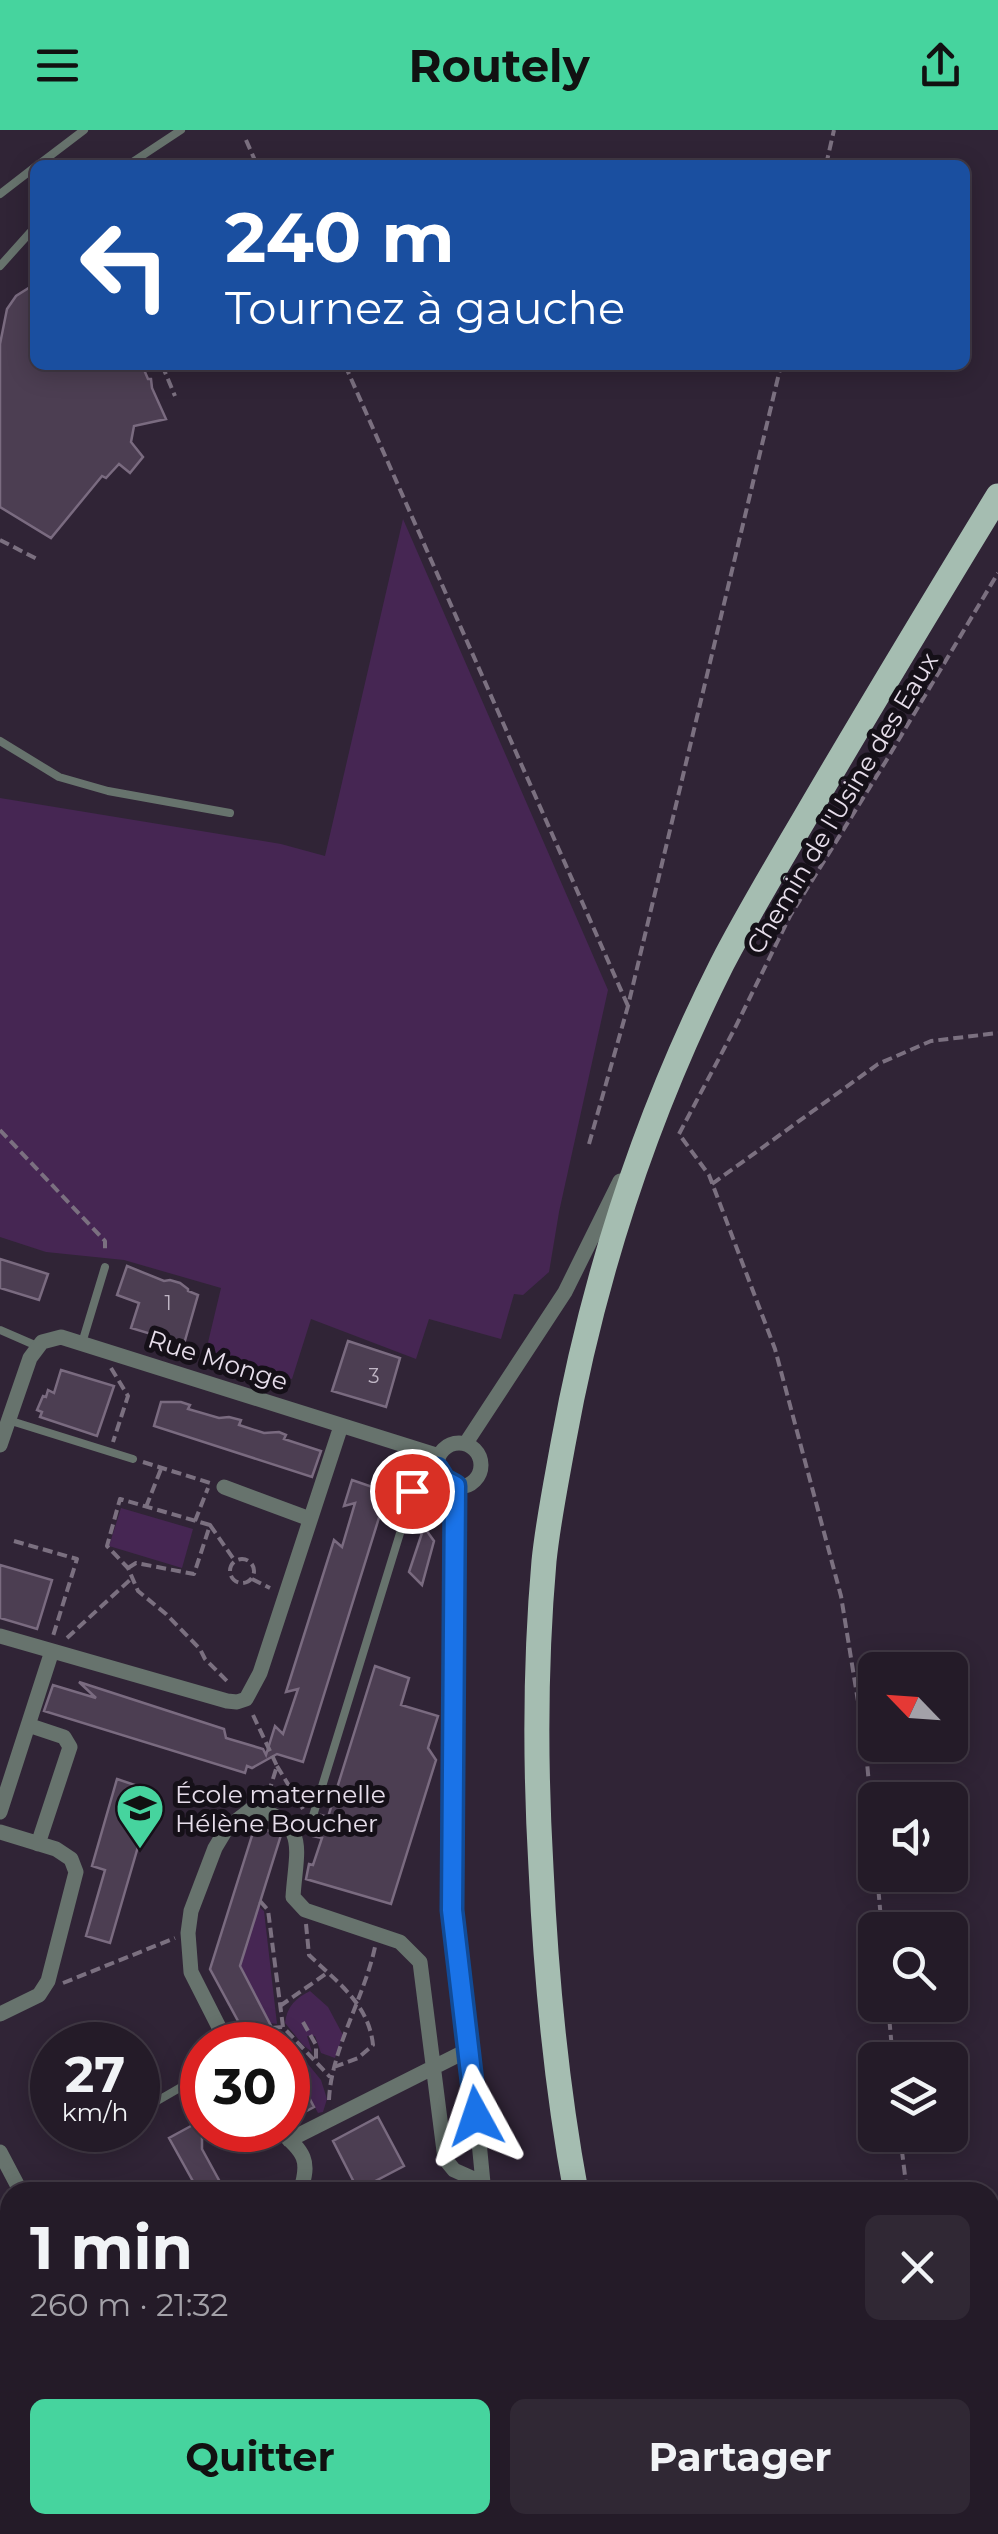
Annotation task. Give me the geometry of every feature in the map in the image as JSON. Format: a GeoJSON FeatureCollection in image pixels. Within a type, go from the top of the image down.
{"type":"FeatureCollection","features":[{"type":"Feature","properties":{"kind":"main road"},"geometry":{"type":"LineString","coordinates":[[574,2182],[559,2093],[542,1896],[536,1744],[544,1557],[574,1384],[633,1172],[721,966],[998,496]]}},
{"type":"Feature","properties":{"kind":"street"},"geometry":{"type":"LineString","coordinates":[[466,1443],[565,1292],[658,1106]]}},
{"type":"Feature","properties":{"kind":"street","name":"Rue Monge"},"geometry":{"type":"LineString","coordinates":[[39,1346],[61,1337],[82,1343],[341,1426],[438,1463]]}},
{"type":"Feature","properties":{"kind":"street"},"geometry":{"type":"LineString","coordinates":[[0,1445],[8,1420],[7,1395],[39,1346]]}},
{"type":"Feature","properties":{"kind":"street"},"geometry":{"type":"LineString","coordinates":[[0,1636],[226,1701],[246,1699],[260,1672],[341,1426]]}},
{"type":"Feature","properties":{"kind":"street"},"geometry":{"type":"LineString","coordinates":[[466,1443],[478,1452],[482,1466],[476,1480],[463,1487],[455,1486],[444,1480],[438,1463],[447,1446],[466,1443]]}},
{"type":"Feature","properties":{"kind":"street"},"geometry":{"type":"LineString","coordinates":[[217,1485],[310,1518]]}},
{"type":"Feature","properties":{"kind":"street"},"geometry":{"type":"LineString","coordinates":[[455,1486],[452,1910],[470,2049],[481,2182]]}},
{"type":"Feature","properties":{"kind":"street"},"geometry":{"type":"LineString","coordinates":[[0,1812],[52,1651]]}},
{"type":"Feature","properties":{"kind":"street"},"geometry":{"type":"LineString","coordinates":[[28,1725],[64,1738],[70,1747],[38,1844]]}},
{"type":"Feature","properties":{"kind":"street"},"geometry":{"type":"LineString","coordinates":[[216,2022],[191,1972],[190,1911],[227,1828],[253,1808],[271,1813],[293,1828],[293,1898],[305,1910],[400,1942],[420,1962],[445,2159],[472,2182]]}},
{"type":"Feature","properties":{"kind":"street"},"geometry":{"type":"LineString","coordinates":[[0,1832],[56,1849],[70,1859],[76,1872],[48,1982],[38,1995],[0,2014]]}},
{"type":"Feature","properties":{"kind":"street"},"geometry":{"type":"LineString","coordinates":[[310,2126],[470,2049]]}},
{"type":"Feature","properties":{"kind":"street"},"geometry":{"type":"LineString","coordinates":[[0,2152],[16,2182]]}},
{"type":"Feature","properties":{"kind":"street"},"geometry":{"type":"LineString","coordinates":[[302,2152],[306,2173],[303,2182]]}},
{"type":"Feature","properties":{"kind":"lane"},"geometry":{"type":"LineString","coordinates":[[44,160],[84,130]]}},
{"type":"Feature","properties":{"kind":"lane"},"geometry":{"type":"LineString","coordinates":[[136,160],[181,130]]}},
{"type":"Feature","properties":{"kind":"lane"},"geometry":{"type":"LineString","coordinates":[[0,194],[30,171]]}},
{"type":"Feature","properties":{"kind":"lane"},"geometry":{"type":"LineString","coordinates":[[0,266],[30,233]]}},
{"type":"Feature","properties":{"kind":"lane"},"geometry":{"type":"LineString","coordinates":[[0,741],[59,777],[230,812]]}},
{"type":"Feature","properties":{"kind":"lane"},"geometry":{"type":"LineString","coordinates":[[82,1343],[104,1267]]}},
{"type":"Feature","properties":{"kind":"lane"},"geometry":{"type":"LineString","coordinates":[[0,1330],[39,1346]]}},
{"type":"Feature","properties":{"kind":"lane"},"geometry":{"type":"LineString","coordinates":[[8,1420],[133,1458]]}},
{"type":"Feature","properties":{"kind":"lane"},"geometry":{"type":"LineString","coordinates":[[295,1835],[312,1819],[412,1491],[438,1463]]}},
{"type":"Feature","properties":{"kind":"path"},"geometry":{"type":"LineString","coordinates":[[827,160],[834,130]]}},
{"type":"Feature","properties":{"kind":"path"},"geometry":{"type":"LineString","coordinates":[[246,140],[255,160]]}},
{"type":"Feature","properties":{"kind":"path"},"geometry":{"type":"LineString","coordinates":[[164,370],[174,396]]}},
{"type":"Feature","properties":{"kind":"path"},"geometry":{"type":"LineString","coordinates":[[348,370],[628,1006]]}},
{"type":"Feature","properties":{"kind":"path"},"geometry":{"type":"LineString","coordinates":[[589,1144],[628,1006],[780,370]]}},
{"type":"Feature","properties":{"kind":"path"},"geometry":{"type":"LineString","coordinates":[[0,540],[38,560]]}},
{"type":"Feature","properties":{"kind":"path","name":"Chemin de l'Usine des Eaux"},"geometry":{"type":"LineString","coordinates":[[869,1782],[841,1596],[775,1350],[709,1175],[679,1134],[790,916],[998,573]]}},
{"type":"Feature","properties":{"kind":"path"},"geometry":{"type":"LineString","coordinates":[[712,1184],[878,1064],[931,1041],[998,1034]]}},
{"type":"Feature","properties":{"kind":"path"},"geometry":{"type":"LineString","coordinates":[[0,1130],[105,1241],[104,1267]]}},
{"type":"Feature","properties":{"kind":"path"},"geometry":{"type":"LineString","coordinates":[[100,1349],[128,1396],[110,1452]]}},
{"type":"Feature","properties":{"kind":"path"},"geometry":{"type":"LineString","coordinates":[[133,1458],[217,1485],[196,1521]]}},
{"type":"Feature","properties":{"kind":"path"},"geometry":{"type":"LineString","coordinates":[[146,1506],[161,1467]]}},
{"type":"Feature","properties":{"kind":"path"},"geometry":{"type":"LineString","coordinates":[[235,1562],[210,1525],[120,1499],[106,1546],[128,1568],[138,1591],[166,1614],[246,1699],[277,1766],[298,1804],[312,1819]]}},
{"type":"Feature","properties":{"kind":"path"},"geometry":{"type":"LineString","coordinates":[[128,1568],[136,1563],[194,1574],[210,1525]]}},
{"type":"Feature","properties":{"kind":"path"},"geometry":{"type":"LineString","coordinates":[[14,1541],[77,1559],[52,1639],[52,1651]]}},
{"type":"Feature","properties":{"kind":"path"},"geometry":{"type":"LineString","coordinates":[[246,1560],[252,1564],[252,1579],[241,1584],[234,1580],[230,1572],[235,1562],[246,1560]]}},
{"type":"Feature","properties":{"kind":"path"},"geometry":{"type":"LineString","coordinates":[[52,1651],[132,1578]]}},
{"type":"Feature","properties":{"kind":"path"},"geometry":{"type":"LineString","coordinates":[[252,1579],[285,1596]]}},
{"type":"Feature","properties":{"kind":"path"},"geometry":{"type":"LineString","coordinates":[[263,1811],[277,1766]]}},
{"type":"Feature","properties":{"kind":"path"},"geometry":{"type":"LineString","coordinates":[[260,1901],[268,1910],[282,2022]]}},
{"type":"Feature","properties":{"kind":"path"},"geometry":{"type":"LineString","coordinates":[[305,1910],[308,1955],[359,2002],[372,2045],[358,2058],[334,2067]]}},
{"type":"Feature","properties":{"kind":"path"},"geometry":{"type":"LineString","coordinates":[[43,1990],[188,1933]]}},
{"type":"Feature","properties":{"kind":"path"},"geometry":{"type":"LineString","coordinates":[[328,2120],[330,2077],[367,1980],[377,1934]]}},
{"type":"Feature","properties":{"kind":"path"},"geometry":{"type":"LineString","coordinates":[[280,2006],[328,1973]]}},
{"type":"Feature","properties":{"kind":"path"},"geometry":{"type":"LineString","coordinates":[[310,2034],[316,2045],[316,2062]]}},
{"type":"Feature","properties":{"kind":"path"},"geometry":{"type":"LineString","coordinates":[[310,2056],[330,2077]]}},
{"type":"Feature","properties":{"kind":"path"},"geometry":{"type":"LineString","coordinates":[[902,2152],[906,2182]]}},
{"type":"Feature","properties":{"kind":"shaded area"},"geometry":{"type":"Polygon","coordinates":[[[403,519],[608,990],[549,1272],[523,1295],[514,1294],[501,1339],[429,1319],[416,1359],[311,1319],[292,1379],[205,1355],[221,1288],[124,1260],[46,1252],[0,1237],[0,798],[281,844],[325,856],[403,519]]]}},
{"type":"Feature","properties":{"kind":"shaded area"},"geometry":{"type":"Polygon","coordinates":[[[121,1508],[193,1529],[182,1568],[109,1546],[121,1508]]]}},
{"type":"Feature","properties":{"kind":"shaded area"},"geometry":{"type":"Polygon","coordinates":[[[258,1906],[264,1911],[277,2022],[269,2022],[240,1966],[258,1906]]]}},
{"type":"Feature","properties":{"kind":"shaded area"},"geometry":{"type":"Polygon","coordinates":[[[310,1991],[328,2007],[343,2035],[335,2058],[321,2053],[315,2036],[310,2036],[310,2022],[285,2022],[300,1997],[310,1991]]]}},
{"type":"Feature","properties":{"kind":"shaded area"},"geometry":{"type":"Polygon","coordinates":[[[310,2066],[321,2080],[327,2099],[323,2112],[318,2113],[310,2098],[310,2066]]]}},
{"type":"Feature","properties":{"kind":"building"},"geometry":{"type":"Polygon","coordinates":[[[30,287],[30,370],[144,370],[166,419],[134,426],[131,442],[143,457],[130,473],[119,464],[106,478],[102,476],[51,538],[0,507],[0,344],[7,309],[16,296],[30,287]]]}},
{"type":"Feature","properties":{"kind":"building"},"geometry":{"type":"Polygon","coordinates":[[[0,1259],[48,1274],[39,1300],[0,1288],[0,1259]]]}},
{"type":"Feature","properties":{"kind":"building"},"geometry":{"type":"Polygon","coordinates":[[[127,1266],[180,1283],[198,1295],[184,1344],[131,1328],[139,1303],[117,1295],[127,1266]]]}},
{"type":"Feature","properties":{"kind":"building"},"geometry":{"type":"Polygon","coordinates":[[[348,1341],[400,1358],[386,1407],[332,1391],[348,1341]]]}},
{"type":"Feature","properties":{"kind":"building"},"geometry":{"type":"Polygon","coordinates":[[[61,1370],[114,1386],[97,1436],[40,1417],[42,1412],[37,1410],[43,1396],[48,1390],[54,1393],[61,1370]]]}},
{"type":"Feature","properties":{"kind":"building"},"geometry":{"type":"Polygon","coordinates":[[[161,1402],[181,1402],[190,1405],[188,1409],[241,1420],[239,1425],[264,1433],[279,1432],[286,1435],[284,1439],[321,1451],[312,1477],[154,1426],[161,1402]]]}},
{"type":"Feature","properties":{"kind":"building"},"geometry":{"type":"Polygon","coordinates":[[[352,1480],[387,1492],[303,1762],[277,1754],[252,1768],[247,1766],[245,1773],[44,1711],[53,1685],[96,1698],[79,1682],[224,1729],[226,1738],[263,1749],[266,1755],[275,1726],[283,1734],[298,1689],[286,1692],[334,1540],[342,1547],[355,1503],[344,1506],[352,1480]]]}},
{"type":"Feature","properties":{"kind":"building"},"geometry":{"type":"Polygon","coordinates":[[[424,1527],[434,1541],[422,1585],[409,1572],[424,1527]]]}},
{"type":"Feature","properties":{"kind":"building"},"geometry":{"type":"Polygon","coordinates":[[[0,1565],[52,1580],[37,1629],[0,1618],[0,1565]]]}},
{"type":"Feature","properties":{"kind":"building"},"geometry":{"type":"Polygon","coordinates":[[[375,1666],[409,1678],[401,1705],[438,1716],[428,1748],[436,1760],[391,1904],[306,1879],[322,1838],[313,1836],[316,1826],[321,1815],[328,1817],[375,1666]]]}},
{"type":"Feature","properties":{"kind":"building"},"geometry":{"type":"Polygon","coordinates":[[[117,1779],[141,1787],[131,1821],[144,1826],[110,1943],[86,1936],[105,1870],[92,1866],[117,1779]]]}},
{"type":"Feature","properties":{"kind":"building"},"geometry":{"type":"Polygon","coordinates":[[[255,1826],[281,1835],[240,1966],[269,2022],[239,2022],[210,1969],[255,1826]]]}},
{"type":"Feature","properties":{"kind":"building"},"geometry":{"type":"Polygon","coordinates":[[[378,2117],[404,2166],[373,2182],[354,2182],[333,2141],[378,2117]]]}},
{"type":"Feature","properties":{"kind":"building"},"geometry":{"type":"Polygon","coordinates":[[[180,2132],[180,2152],[204,2152],[220,2182],[193,2182],[169,2138],[180,2132]]]}},
{"type":"Feature","properties":{"kind":"place","name":"École maternelle Hélène Boucher"},"geometry":{"type":"Point","coordinates":[140,1850]}},
{"type":"Feature","properties":{"kind":"route"},"geometry":{"type":"LineString","coordinates":[[412,1491],[437,1469],[444,1480],[455,1486],[452,1910],[476,2116]]}}]}
